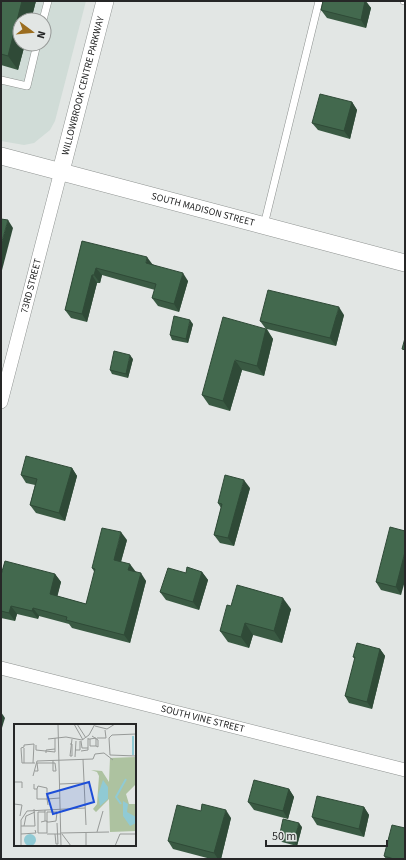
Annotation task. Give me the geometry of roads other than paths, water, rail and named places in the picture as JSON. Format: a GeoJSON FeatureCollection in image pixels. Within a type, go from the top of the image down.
{"type":"FeatureCollection","features":[{"type":"Feature","properties":{"kind":"street","name":"WILLOWBROOK CENTRE PARKWAY"},"geometry":{"type":"LineString","coordinates":[[61,170],[105,1]]}},
{"type":"Feature","properties":{"kind":"street","name":"SOUTH MADISON STREET"},"geometry":{"type":"LineString","coordinates":[[1,156],[61,170],[405,263]]}},
{"type":"Feature","properties":{"kind":"street","name":"73RD STREET"},"geometry":{"type":"LineString","coordinates":[[1,402],[61,170]]}},
{"type":"Feature","properties":{"kind":"street","name":"SOUTH VINE STREET"},"geometry":{"type":"LineString","coordinates":[[1,668],[405,770]]}},
{"type":"Feature","properties":{"kind":"lane"},"geometry":{"type":"LineString","coordinates":[[45,12],[48,1]]}},
{"type":"Feature","properties":{"kind":"lane"},"geometry":{"type":"LineString","coordinates":[[264,225],[319,1]]}},
{"type":"Feature","properties":{"kind":"lane"},"geometry":{"type":"LineString","coordinates":[[1,80],[27,86],[35,52]]}}]}
